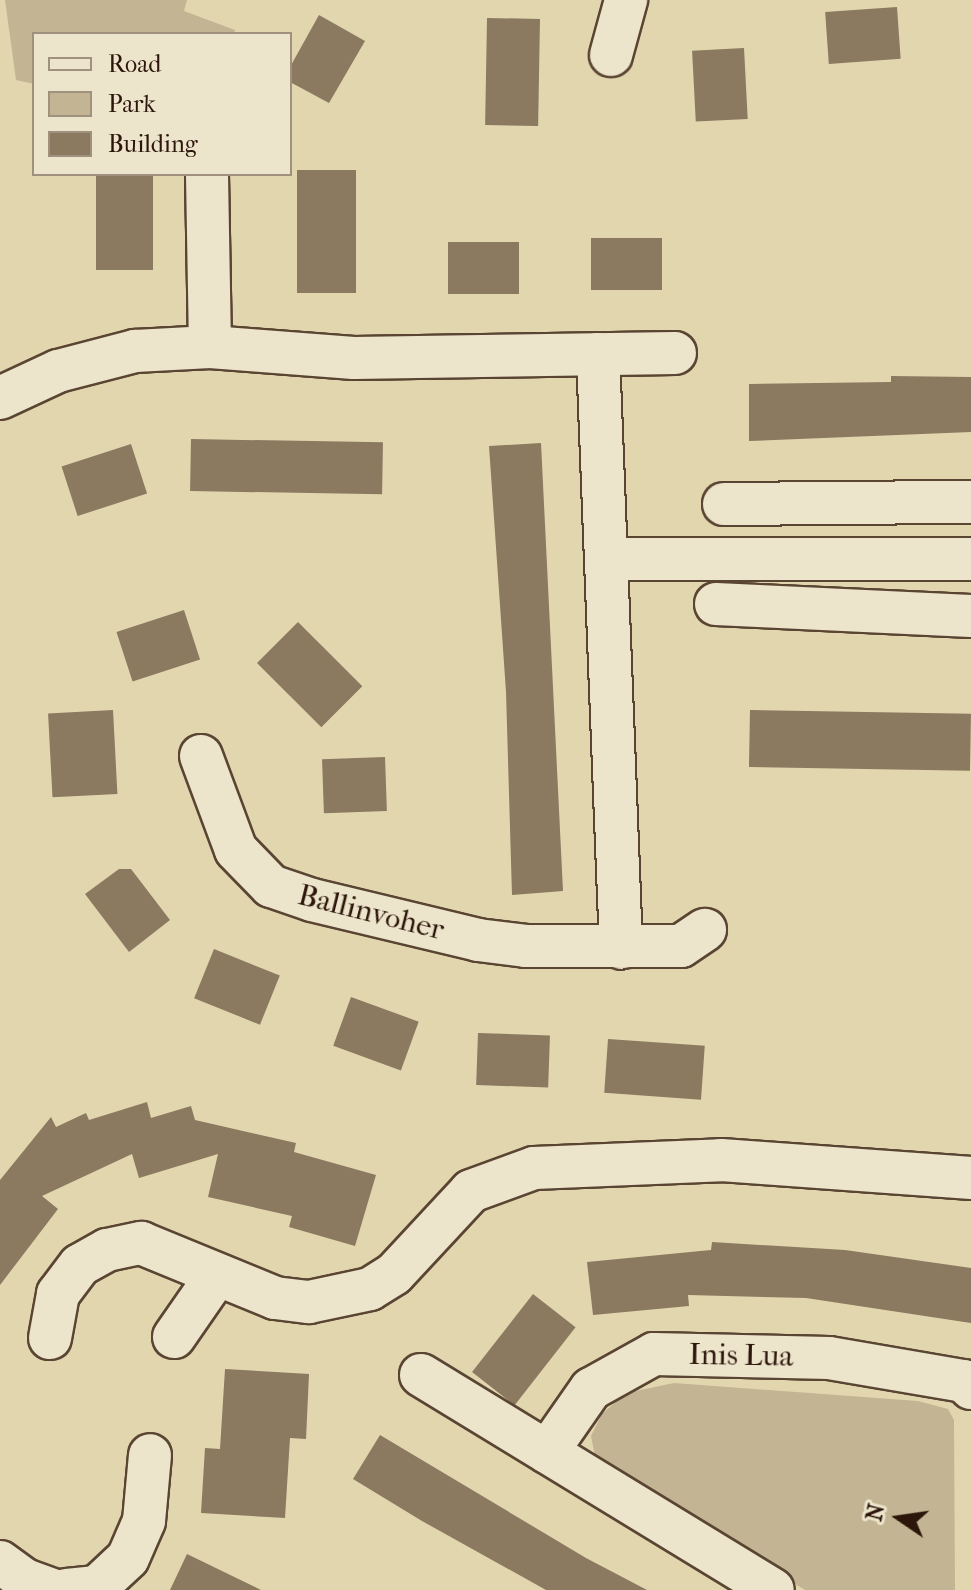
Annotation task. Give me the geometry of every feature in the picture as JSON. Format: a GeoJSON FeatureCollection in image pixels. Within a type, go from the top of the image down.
{"type":"FeatureCollection","features":[{"type":"Feature","properties":{"kind":"street"},"geometry":{"type":"LineString","coordinates":[[611,55],[626,0]]}},
{"type":"Feature","properties":{"kind":"street"},"geometry":{"type":"LineString","coordinates":[[207,176],[210,347]]}},
{"type":"Feature","properties":{"kind":"street"},"geometry":{"type":"LineString","coordinates":[[0,398],[58,371],[135,351],[210,347],[354,358],[675,353]]}},
{"type":"Feature","properties":{"kind":"street"},"geometry":{"type":"LineString","coordinates":[[598,354],[609,559],[621,948]]}},
{"type":"Feature","properties":{"kind":"street"},"geometry":{"type":"LineString","coordinates":[[831,609],[833,503]]}},
{"type":"Feature","properties":{"kind":"street"},"geometry":{"type":"LineString","coordinates":[[716,604],[952,615],[954,503],[724,504]]}},
{"type":"Feature","properties":{"kind":"street"},"geometry":{"type":"LineString","coordinates":[[609,559],[953,558]]}},
{"type":"Feature","properties":{"kind":"street","name":"Ballinvoher"},"geometry":{"type":"LineString","coordinates":[[201,756],[236,850],[271,886],[478,940],[621,948],[681,946],[705,930]]}},
{"type":"Feature","properties":{"kind":"street"},"geometry":{"type":"LineString","coordinates":[[50,1338],[58,1294],[80,1265],[107,1250],[141,1243],[275,1298],[309,1302],[370,1289],[394,1274],[471,1191],[534,1168],[721,1160],[971,1178]]}},
{"type":"Feature","properties":{"kind":"street"},"geometry":{"type":"LineString","coordinates":[[174,1337],[217,1275]]}},
{"type":"Feature","properties":{"kind":"street","name":"Inis Lua"},"geometry":{"type":"LineString","coordinates":[[547,1452],[591,1389],[654,1354],[829,1358],[964,1381],[971,1388]]}},
{"type":"Feature","properties":{"kind":"street"},"geometry":{"type":"LineString","coordinates":[[421,1375],[758,1586]]}},
{"type":"Feature","properties":{"kind":"street"},"geometry":{"type":"LineString","coordinates":[[88,1589],[128,1558],[144,1521],[150,1455]]}},
{"type":"Feature","properties":{"kind":"street"},"geometry":{"type":"LineString","coordinates":[[0,1562],[25,1580],[53,1590]]}},
{"type":"Feature","properties":{"kind":"green space"},"geometry":{"type":"Polygon","coordinates":[[[5,0],[187,0],[184,11],[235,30],[32,32],[32,84],[16,80],[5,0]]]}},
{"type":"Feature","properties":{"kind":"green space"},"geometry":{"type":"Polygon","coordinates":[[[674,1383],[918,1401],[948,1409],[954,1420],[955,1590],[805,1590],[597,1466],[591,1436],[602,1414],[626,1393],[674,1383]]]}},
{"type":"Feature","properties":{"kind":"building"},"geometry":{"type":"Polygon","coordinates":[[[897,7],[901,59],[829,64],[825,12],[897,7]]]}},
{"type":"Feature","properties":{"kind":"building"},"geometry":{"type":"Polygon","coordinates":[[[319,15],[365,41],[329,103],[292,83],[292,63],[319,15]]]}},
{"type":"Feature","properties":{"kind":"building"},"geometry":{"type":"Polygon","coordinates":[[[487,18],[540,19],[538,126],[485,125],[487,18]]]}},
{"type":"Feature","properties":{"kind":"building"},"geometry":{"type":"Polygon","coordinates":[[[744,48],[748,119],[696,122],[692,51],[744,48]]]}},
{"type":"Feature","properties":{"kind":"building"},"geometry":{"type":"Polygon","coordinates":[[[297,170],[356,170],[356,293],[297,293],[297,170]]]}},
{"type":"Feature","properties":{"kind":"building"},"geometry":{"type":"Polygon","coordinates":[[[96,176],[153,176],[153,270],[96,270],[96,176]]]}},
{"type":"Feature","properties":{"kind":"building"},"geometry":{"type":"Polygon","coordinates":[[[591,238],[662,238],[662,290],[591,290],[591,238]]]}},
{"type":"Feature","properties":{"kind":"building"},"geometry":{"type":"Polygon","coordinates":[[[448,242],[519,242],[519,294],[448,294],[448,242]]]}},
{"type":"Feature","properties":{"kind":"building"},"geometry":{"type":"Polygon","coordinates":[[[891,376],[971,377],[971,432],[749,441],[749,384],[891,382],[891,376]]]}},
{"type":"Feature","properties":{"kind":"building"},"geometry":{"type":"Polygon","coordinates":[[[191,439],[383,442],[382,494],[190,491],[191,439]]]}},
{"type":"Feature","properties":{"kind":"building"},"geometry":{"type":"Polygon","coordinates":[[[541,443],[563,891],[512,895],[506,692],[489,446],[541,443]]]}},
{"type":"Feature","properties":{"kind":"building"},"geometry":{"type":"Polygon","coordinates":[[[131,444],[147,493],[78,516],[62,467],[131,444]]]}},
{"type":"Feature","properties":{"kind":"building"},"geometry":{"type":"Polygon","coordinates":[[[184,610],[200,659],[133,681],[116,632],[184,610]]]}},
{"type":"Feature","properties":{"kind":"building"},"geometry":{"type":"Polygon","coordinates":[[[298,622],[362,686],[321,727],[257,663],[298,622]]]}},
{"type":"Feature","properties":{"kind":"building"},"geometry":{"type":"Polygon","coordinates":[[[113,710],[117,794],[52,797],[48,713],[113,710]]]}},
{"type":"Feature","properties":{"kind":"building"},"geometry":{"type":"Polygon","coordinates":[[[750,710],[971,714],[970,771],[749,767],[750,710]]]}},
{"type":"Feature","properties":{"kind":"building"},"geometry":{"type":"Polygon","coordinates":[[[385,757],[387,811],[324,813],[322,759],[385,757]]]}},
{"type":"Feature","properties":{"kind":"building"},"geometry":{"type":"Polygon","coordinates":[[[119,869],[131,869],[170,920],[129,952],[85,894],[119,869]]]}},
{"type":"Feature","properties":{"kind":"building"},"geometry":{"type":"Polygon","coordinates":[[[214,949],[280,976],[260,1025],[194,998],[214,949]]]}},
{"type":"Feature","properties":{"kind":"building"},"geometry":{"type":"Polygon","coordinates":[[[351,997],[419,1022],[401,1070],[333,1046],[351,997]]]}},
{"type":"Feature","properties":{"kind":"building"},"geometry":{"type":"Polygon","coordinates":[[[478,1033],[550,1036],[548,1087],[476,1085],[478,1033]]]}},
{"type":"Feature","properties":{"kind":"building"},"geometry":{"type":"Polygon","coordinates":[[[608,1039],[705,1046],[701,1100],[604,1093],[608,1039]]]}},
{"type":"Feature","properties":{"kind":"building"},"geometry":{"type":"Polygon","coordinates":[[[147,1102],[151,1118],[191,1106],[195,1120],[296,1143],[294,1152],[376,1175],[355,1246],[289,1227],[292,1216],[208,1197],[218,1154],[139,1178],[132,1154],[42,1196],[58,1209],[0,1285],[0,1180],[51,1117],[56,1127],[86,1113],[89,1120],[147,1102]]]}},
{"type":"Feature","properties":{"kind":"building"},"geometry":{"type":"Polygon","coordinates":[[[712,1242],[845,1250],[971,1268],[971,1323],[806,1298],[688,1295],[689,1306],[593,1315],[587,1262],[711,1250],[712,1242]]]}},
{"type":"Feature","properties":{"kind":"building"},"geometry":{"type":"Polygon","coordinates":[[[533,1294],[576,1327],[515,1405],[472,1372],[533,1294]]]}},
{"type":"Feature","properties":{"kind":"building"},"geometry":{"type":"Polygon","coordinates":[[[225,1369],[309,1374],[306,1439],[290,1438],[285,1518],[201,1513],[205,1448],[220,1449],[225,1369]]]}},
{"type":"Feature","properties":{"kind":"building"},"geometry":{"type":"Polygon","coordinates":[[[380,1435],[586,1558],[647,1590],[546,1590],[422,1521],[353,1479],[380,1435]]]}},
{"type":"Feature","properties":{"kind":"building"},"geometry":{"type":"Polygon","coordinates":[[[187,1554],[261,1590],[170,1590],[187,1554]]]}}]}
